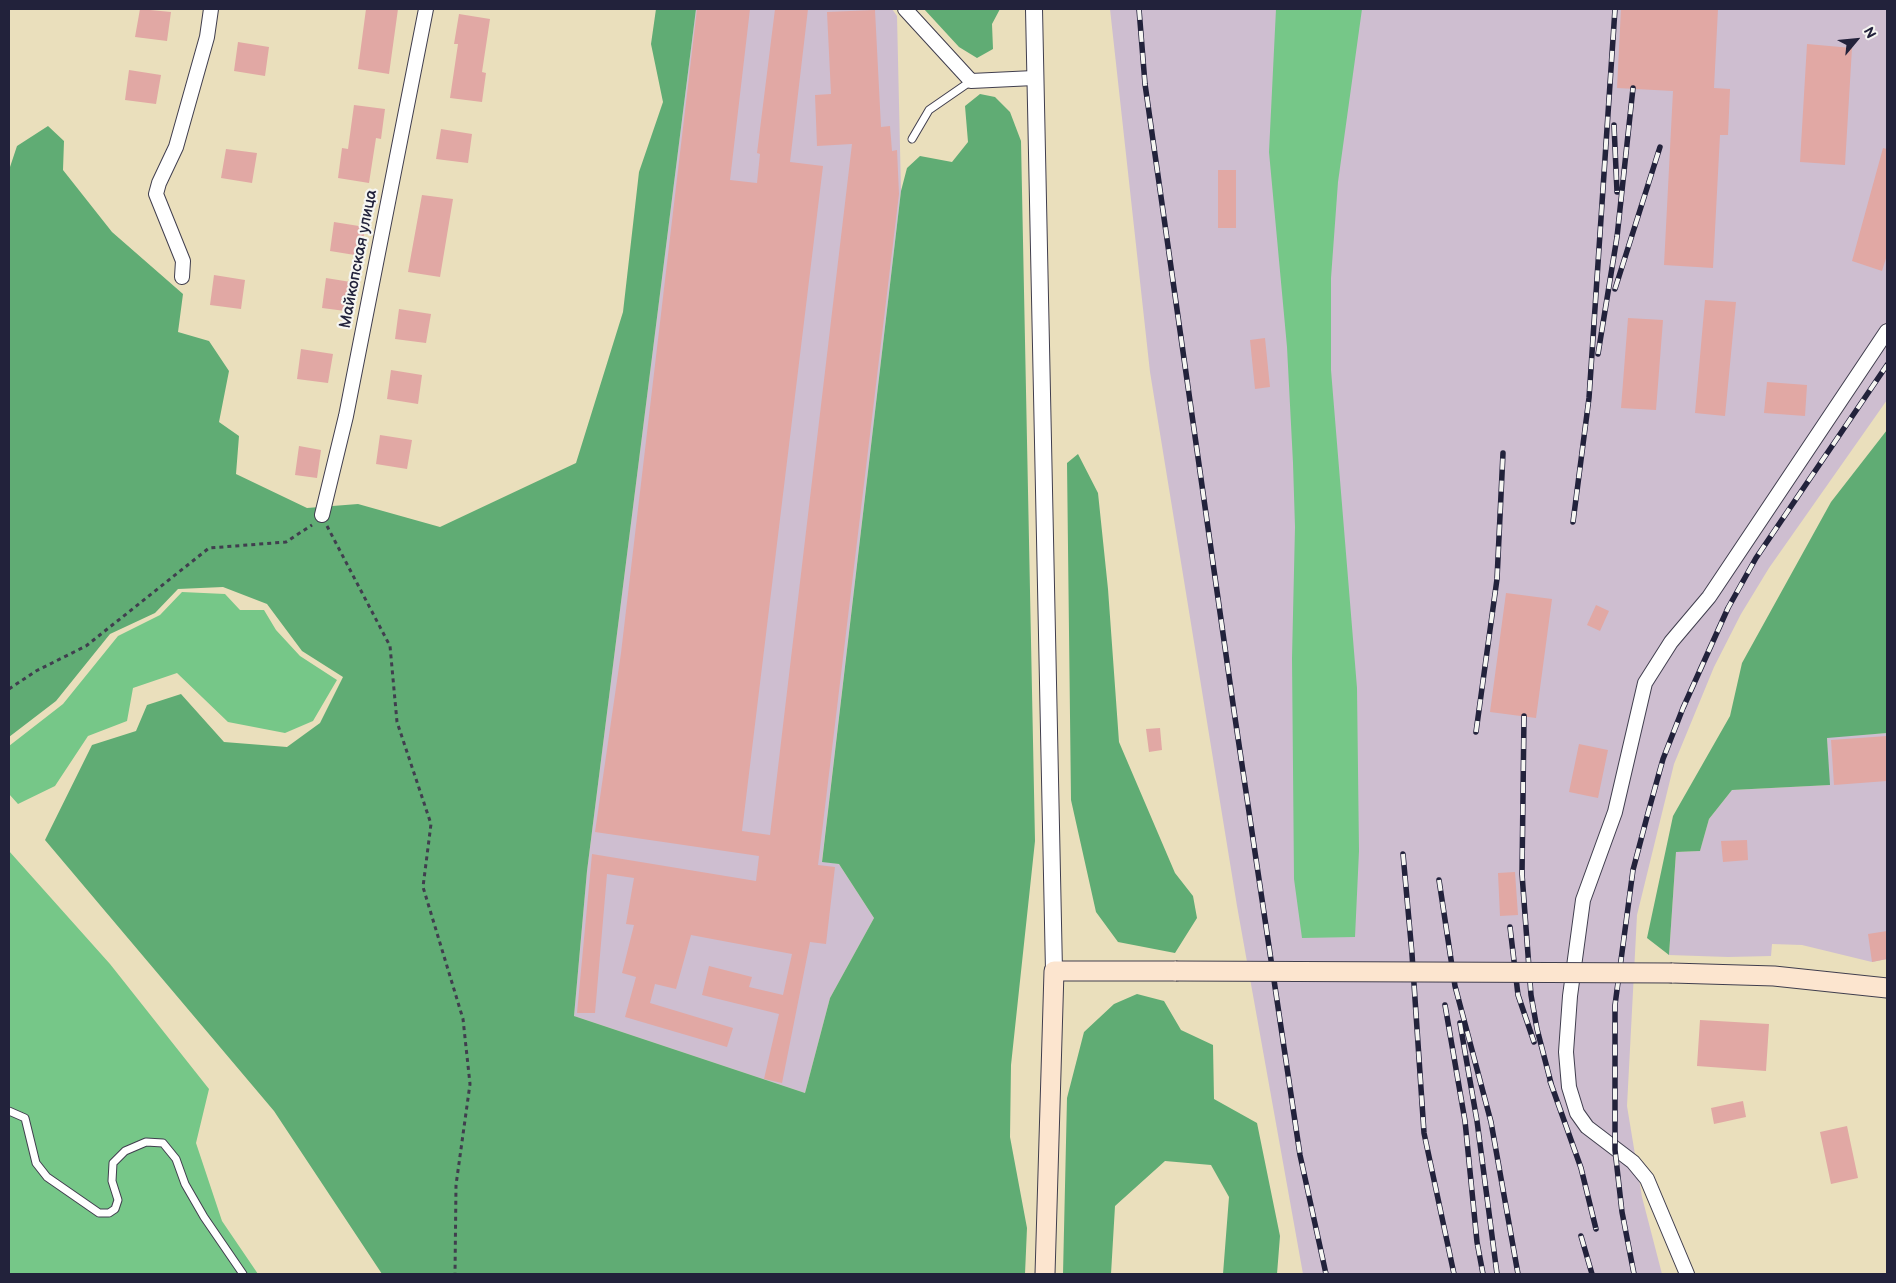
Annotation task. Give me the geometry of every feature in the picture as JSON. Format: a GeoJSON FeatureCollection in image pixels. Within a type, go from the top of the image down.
{"type":"FeatureCollection","features":[{"type":"Feature","properties":{"kind":"main road"},"geometry":{"type":"LineString","coordinates":[[1045,1274],[1054,971],[1672,973],[1774,976],[1887,988]]}},
{"type":"Feature","properties":{"kind":"street"},"geometry":{"type":"LineString","coordinates":[[182,277],[183,261],[156,194],[158,183],[176,148],[207,37],[211,9]]}},
{"type":"Feature","properties":{"kind":"street","name":"Майкопская улица"},"geometry":{"type":"LineString","coordinates":[[322,515],[346,416],[426,9]]}},
{"type":"Feature","properties":{"kind":"street"},"geometry":{"type":"LineString","coordinates":[[906,9],[971,81],[1034,78]]}},
{"type":"Feature","properties":{"kind":"street"},"geometry":{"type":"LineString","coordinates":[[1034,9],[1054,971]]}},
{"type":"Feature","properties":{"kind":"street"},"geometry":{"type":"LineString","coordinates":[[1687,1274],[1647,1179],[1634,1162],[1587,1127],[1577,1113],[1569,1087],[1566,1052],[1570,996],[1583,900],[1615,812],[1645,683],[1671,642],[1709,597],[1887,331]]}},
{"type":"Feature","properties":{"kind":"lane"},"geometry":{"type":"LineString","coordinates":[[912,138],[929,110],[971,81]]}},
{"type":"Feature","properties":{"kind":"lane"},"geometry":{"type":"LineString","coordinates":[[9,1111],[25,1118],[36,1163],[47,1177],[99,1213],[109,1213],[115,1209],[118,1200],[112,1180],[113,1163],[125,1151],[146,1142],[163,1143],[176,1159],[185,1184],[204,1217],[243,1274]]}},
{"type":"Feature","properties":{"kind":"path"},"geometry":{"type":"LineString","coordinates":[[9,689],[36,671],[86,646],[208,548],[286,542],[307,530],[322,515],[390,646],[397,722],[431,824],[423,887],[463,1019],[470,1084],[456,1185],[455,1274]]}},
{"type":"Feature","properties":{"kind":"shaded area"},"geometry":{"type":"Polygon","coordinates":[[[696,9],[892,9],[897,16],[901,191],[822,861],[839,864],[874,918],[830,998],[805,1093],[574,1016],[587,871],[696,9]]]}},
{"type":"Feature","properties":{"kind":"shaded area"},"geometry":{"type":"Polygon","coordinates":[[[1110,9],[1887,9],[1887,400],[1769,568],[1741,614],[1714,667],[1674,764],[1637,915],[1627,1106],[1642,1197],[1662,1274],[1303,1274],[1237,906],[1150,372],[1110,9]]]}},
{"type":"Feature","properties":{"kind":"shaded area"},"geometry":{"type":"Polygon","coordinates":[[[1887,733],[1887,959],[1872,962],[1802,945],[1772,944],[1771,956],[1669,955],[1676,852],[1700,851],[1709,819],[1732,790],[1829,785],[1827,737],[1887,733]]]}},
{"type":"Feature","properties":{"kind":"green space"},"geometry":{"type":"Polygon","coordinates":[[[656,9],[696,9],[587,871],[574,1016],[805,1093],[830,998],[874,918],[839,864],[822,862],[901,191],[907,168],[920,156],[952,162],[968,142],[965,106],[980,94],[995,97],[1010,112],[1021,141],[1035,841],[1011,1065],[1010,1137],[1027,1228],[1025,1274],[382,1274],[274,1111],[45,840],[92,745],[136,731],[147,705],[181,694],[224,742],[287,747],[320,723],[343,677],[302,651],[267,604],[223,587],[178,589],[155,613],[110,634],[56,701],[9,737],[9,170],[17,146],[48,126],[64,141],[63,170],[112,232],[183,294],[178,332],[209,341],[229,371],[219,422],[239,436],[236,474],[307,508],[358,504],[440,527],[576,463],[623,312],[639,172],[663,102],[651,44],[656,9]]]}},
{"type":"Feature","properties":{"kind":"green space"},"geometry":{"type":"Polygon","coordinates":[[[924,9],[1000,9],[992,24],[993,49],[977,58],[959,47],[924,9]]]}},
{"type":"Feature","properties":{"kind":"green space"},"geometry":{"type":"Polygon","coordinates":[[[1276,9],[1362,9],[1338,182],[1331,278],[1331,370],[1357,688],[1359,851],[1355,937],[1302,938],[1294,879],[1292,658],[1295,527],[1293,463],[1287,347],[1269,152],[1276,9]]]}},
{"type":"Feature","properties":{"kind":"green space"},"geometry":{"type":"Polygon","coordinates":[[[1887,430],[1887,733],[1827,738],[1830,785],[1732,790],[1709,819],[1700,851],[1676,852],[1669,955],[1647,938],[1673,816],[1730,716],[1742,663],[1831,502],[1887,430]]]}},
{"type":"Feature","properties":{"kind":"green space"},"geometry":{"type":"Polygon","coordinates":[[[1078,454],[1098,493],[1108,589],[1119,742],[1175,873],[1193,896],[1197,918],[1175,953],[1118,942],[1096,912],[1071,800],[1067,463],[1078,454]]]}},
{"type":"Feature","properties":{"kind":"green space"},"geometry":{"type":"Polygon","coordinates":[[[182,592],[225,594],[240,610],[264,610],[276,630],[300,656],[337,680],[313,721],[285,733],[228,722],[177,673],[133,688],[127,721],[88,736],[55,786],[18,804],[9,794],[9,746],[63,704],[118,636],[160,615],[182,592]]]}},
{"type":"Feature","properties":{"kind":"green space"},"geometry":{"type":"Polygon","coordinates":[[[9,851],[110,964],[209,1089],[196,1143],[222,1221],[258,1274],[9,1274],[9,851]]]}},
{"type":"Feature","properties":{"kind":"green space"},"geometry":{"type":"Polygon","coordinates":[[[1137,994],[1164,1001],[1181,1030],[1213,1045],[1214,1099],[1257,1123],[1280,1236],[1277,1274],[1223,1274],[1229,1197],[1211,1165],[1165,1161],[1115,1206],[1111,1274],[1063,1274],[1067,1098],[1084,1032],[1114,1004],[1137,994]]]}},
{"type":"Feature","properties":{"kind":"building"},"geometry":{"type":"Polygon","coordinates":[[[140,9],[171,12],[167,41],[135,37],[140,9]]]}},
{"type":"Feature","properties":{"kind":"building"},"geometry":{"type":"Polygon","coordinates":[[[366,9],[398,9],[389,74],[358,69],[366,9]]]}},
{"type":"Feature","properties":{"kind":"building"},"geometry":{"type":"Polygon","coordinates":[[[697,9],[750,9],[730,180],[757,183],[760,154],[757,153],[775,9],[808,9],[790,162],[823,166],[742,831],[770,835],[852,144],[817,146],[815,95],[831,94],[827,12],[875,10],[881,127],[890,126],[892,151],[897,150],[899,194],[818,865],[835,867],[826,944],[810,942],[782,1083],[764,1079],[779,1014],[702,995],[709,966],[752,977],[749,987],[783,995],[792,954],[691,935],[676,989],[655,984],[650,1003],[733,1028],[727,1047],[625,1017],[636,977],[622,973],[634,925],[626,924],[634,878],[607,874],[595,1013],[577,1013],[592,854],[756,881],[759,856],[595,832],[621,653],[697,9]]]}},
{"type":"Feature","properties":{"kind":"building"},"geometry":{"type":"Polygon","coordinates":[[[1621,9],[1718,9],[1714,88],[1730,89],[1728,135],[1720,135],[1713,268],[1664,265],[1673,91],[1617,88],[1621,9]]]}},
{"type":"Feature","properties":{"kind":"building"},"geometry":{"type":"Polygon","coordinates":[[[459,14],[490,19],[482,72],[486,73],[482,102],[450,98],[458,44],[454,44],[459,14]]]}},
{"type":"Feature","properties":{"kind":"building"},"geometry":{"type":"Polygon","coordinates":[[[238,42],[269,47],[265,76],[234,71],[238,42]]]}},
{"type":"Feature","properties":{"kind":"building"},"geometry":{"type":"Polygon","coordinates":[[[1807,44],[1852,48],[1845,165],[1800,162],[1807,44]]]}},
{"type":"Feature","properties":{"kind":"building"},"geometry":{"type":"Polygon","coordinates":[[[129,70],[161,75],[156,104],[125,100],[129,70]]]}},
{"type":"Feature","properties":{"kind":"building"},"geometry":{"type":"Polygon","coordinates":[[[354,105],[385,109],[381,139],[376,138],[369,183],[338,178],[342,148],[348,149],[354,105]]]}},
{"type":"Feature","properties":{"kind":"building"},"geometry":{"type":"Polygon","coordinates":[[[441,129],[472,134],[468,163],[436,159],[441,129]]]}},
{"type":"Feature","properties":{"kind":"building"},"geometry":{"type":"Polygon","coordinates":[[[1883,148],[1887,149],[1887,255],[1882,271],[1852,261],[1883,148]]]}},
{"type":"Feature","properties":{"kind":"building"},"geometry":{"type":"Polygon","coordinates":[[[226,149],[257,153],[252,183],[221,178],[226,149]]]}},
{"type":"Feature","properties":{"kind":"building"},"geometry":{"type":"Polygon","coordinates":[[[1218,170],[1236,170],[1236,228],[1218,228],[1218,170]]]}},
{"type":"Feature","properties":{"kind":"building"},"geometry":{"type":"Polygon","coordinates":[[[422,195],[453,199],[440,277],[408,272],[422,195]]]}},
{"type":"Feature","properties":{"kind":"building"},"geometry":{"type":"Polygon","coordinates":[[[334,222],[365,227],[361,256],[330,251],[334,222]]]}},
{"type":"Feature","properties":{"kind":"building"},"geometry":{"type":"Polygon","coordinates":[[[214,275],[245,280],[241,309],[210,305],[214,275]]]}},
{"type":"Feature","properties":{"kind":"building"},"geometry":{"type":"Polygon","coordinates":[[[326,278],[357,283],[353,312],[322,308],[326,278]]]}},
{"type":"Feature","properties":{"kind":"building"},"geometry":{"type":"Polygon","coordinates":[[[1705,300],[1736,302],[1725,416],[1695,413],[1705,300]]]}},
{"type":"Feature","properties":{"kind":"building"},"geometry":{"type":"Polygon","coordinates":[[[399,309],[431,314],[426,343],[395,339],[399,309]]]}},
{"type":"Feature","properties":{"kind":"building"},"geometry":{"type":"Polygon","coordinates":[[[1628,318],[1663,320],[1656,410],[1621,408],[1628,318]]]}},
{"type":"Feature","properties":{"kind":"building"},"geometry":{"type":"Polygon","coordinates":[[[1265,338],[1270,387],[1255,389],[1250,340],[1265,338]]]}},
{"type":"Feature","properties":{"kind":"building"},"geometry":{"type":"Polygon","coordinates":[[[301,349],[333,354],[328,383],[297,379],[301,349]]]}},
{"type":"Feature","properties":{"kind":"building"},"geometry":{"type":"Polygon","coordinates":[[[391,370],[422,375],[418,404],[387,399],[391,370]]]}},
{"type":"Feature","properties":{"kind":"building"},"geometry":{"type":"Polygon","coordinates":[[[1767,382],[1807,385],[1805,416],[1764,413],[1767,382]]]}},
{"type":"Feature","properties":{"kind":"building"},"geometry":{"type":"Polygon","coordinates":[[[380,435],[412,440],[407,469],[376,464],[380,435]]]}},
{"type":"Feature","properties":{"kind":"building"},"geometry":{"type":"Polygon","coordinates":[[[299,446],[321,450],[317,478],[295,475],[299,446]]]}},
{"type":"Feature","properties":{"kind":"building"},"geometry":{"type":"Polygon","coordinates":[[[1506,593],[1552,599],[1536,718],[1490,712],[1506,593]]]}},
{"type":"Feature","properties":{"kind":"building"},"geometry":{"type":"Polygon","coordinates":[[[1596,605],[1609,611],[1600,631],[1587,625],[1596,605]]]}},
{"type":"Feature","properties":{"kind":"building"},"geometry":{"type":"Polygon","coordinates":[[[1160,728],[1162,750],[1149,752],[1146,729],[1160,728]]]}},
{"type":"Feature","properties":{"kind":"building"},"geometry":{"type":"Polygon","coordinates":[[[1887,736],[1887,781],[1834,785],[1831,740],[1887,736]]]}},
{"type":"Feature","properties":{"kind":"building"},"geometry":{"type":"Polygon","coordinates":[[[1579,744],[1608,750],[1598,798],[1569,792],[1579,744]]]}},
{"type":"Feature","properties":{"kind":"building"},"geometry":{"type":"Polygon","coordinates":[[[1747,840],[1748,860],[1723,862],[1721,841],[1747,840]]]}},
{"type":"Feature","properties":{"kind":"building"},"geometry":{"type":"Polygon","coordinates":[[[1515,872],[1518,915],[1500,916],[1498,873],[1515,872]]]}},
{"type":"Feature","properties":{"kind":"building"},"geometry":{"type":"Polygon","coordinates":[[[1887,931],[1887,959],[1872,962],[1868,934],[1887,931]]]}},
{"type":"Feature","properties":{"kind":"building"},"geometry":{"type":"Polygon","coordinates":[[[1700,1020],[1769,1024],[1766,1071],[1697,1066],[1700,1020]]]}},
{"type":"Feature","properties":{"kind":"building"},"geometry":{"type":"Polygon","coordinates":[[[1743,1101],[1746,1117],[1714,1124],[1711,1108],[1743,1101]]]}},
{"type":"Feature","properties":{"kind":"building"},"geometry":{"type":"Polygon","coordinates":[[[1847,1126],[1858,1178],[1831,1184],[1820,1132],[1847,1126]]]}},
{"type":"Feature","properties":{"kind":"railway"},"geometry":{"type":"LineString","coordinates":[[1139,9],[1145,84],[1234,711],[1300,1155],[1326,1274]]}},
{"type":"Feature","properties":{"kind":"railway"},"geometry":{"type":"LineString","coordinates":[[1573,522],[1589,398],[1615,9]]}},
{"type":"Feature","properties":{"kind":"railway"},"geometry":{"type":"LineString","coordinates":[[1598,354],[1617,237],[1633,88]]}},
{"type":"Feature","properties":{"kind":"railway"},"geometry":{"type":"LineString","coordinates":[[1614,125],[1617,192]]}},
{"type":"Feature","properties":{"kind":"railway"},"geometry":{"type":"LineString","coordinates":[[1615,289],[1660,147]]}},
{"type":"Feature","properties":{"kind":"railway"},"geometry":{"type":"LineString","coordinates":[[1634,1274],[1622,1212],[1615,1150],[1615,1005],[1633,870],[1663,759],[1683,708],[1728,608],[1756,558],[1887,365]]}},
{"type":"Feature","properties":{"kind":"railway"},"geometry":{"type":"LineString","coordinates":[[1476,732],[1497,579],[1503,453]]}},
{"type":"Feature","properties":{"kind":"railway"},"geometry":{"type":"LineString","coordinates":[[1524,716],[1522,874],[1531,995],[1537,1029],[1552,1087]]}},
{"type":"Feature","properties":{"kind":"railway"},"geometry":{"type":"LineString","coordinates":[[1403,854],[1424,1133],[1454,1274]]}},
{"type":"Feature","properties":{"kind":"railway"},"geometry":{"type":"LineString","coordinates":[[1439,880],[1455,986],[1491,1122],[1518,1274]]}},
{"type":"Feature","properties":{"kind":"railway"},"geometry":{"type":"LineString","coordinates":[[1510,927],[1518,995],[1534,1042]]}},
{"type":"Feature","properties":{"kind":"railway"},"geometry":{"type":"LineString","coordinates":[[1445,1005],[1465,1121],[1477,1242],[1483,1274]]}},
{"type":"Feature","properties":{"kind":"railway"},"geometry":{"type":"LineString","coordinates":[[1460,1023],[1477,1121],[1497,1274]]}},
{"type":"Feature","properties":{"kind":"railway"},"geometry":{"type":"LineString","coordinates":[[1550,1081],[1581,1168],[1596,1229]]}},
{"type":"Feature","properties":{"kind":"railway"},"geometry":{"type":"LineString","coordinates":[[1581,1236],[1592,1274]]}}]}
